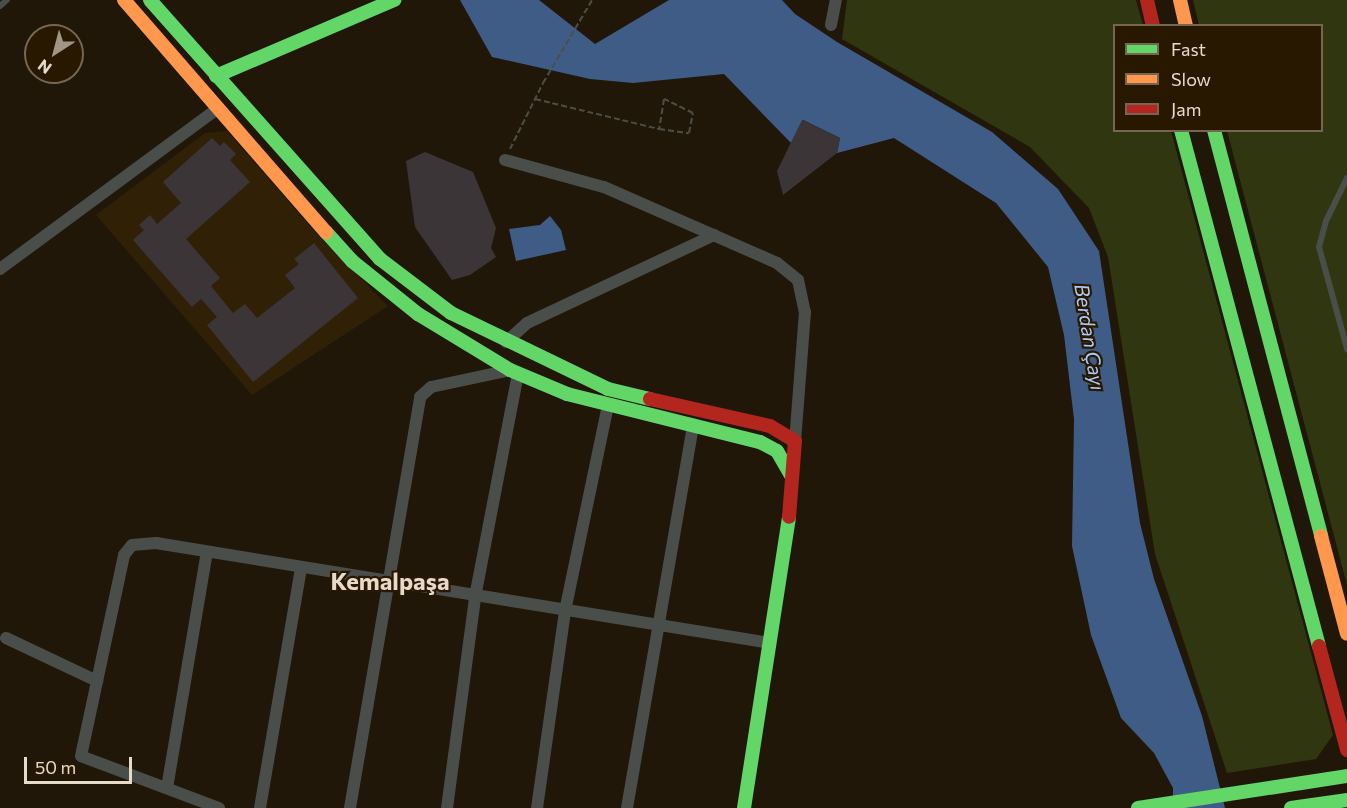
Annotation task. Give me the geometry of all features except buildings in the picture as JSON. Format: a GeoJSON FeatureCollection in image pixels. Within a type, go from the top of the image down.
{"type":"FeatureCollection","features":[{"type":"Feature","properties":{"kind":"street"},"geometry":{"type":"LineString","coordinates":[[124,0],[352,261],[418,314],[514,372],[608,406],[760,442],[777,451],[792,477]]}},
{"type":"Feature","properties":{"kind":"street"},"geometry":{"type":"LineString","coordinates":[[150,0],[380,259],[451,313],[506,342],[608,389],[770,426],[795,441]]}},
{"type":"Feature","properties":{"kind":"street"},"geometry":{"type":"LineString","coordinates":[[831,25],[836,0]]}},
{"type":"Feature","properties":{"kind":"street"},"geometry":{"type":"LineString","coordinates":[[1146,0],[1152,24]]}},
{"type":"Feature","properties":{"kind":"street"},"geometry":{"type":"LineString","coordinates":[[1180,0],[1186,24]]}},
{"type":"Feature","properties":{"kind":"street"},"geometry":{"type":"LineString","coordinates":[[216,76],[386,2]]}},
{"type":"Feature","properties":{"kind":"street"},"geometry":{"type":"LineString","coordinates":[[0,269],[218,109]]}},
{"type":"Feature","properties":{"kind":"street"},"geometry":{"type":"LineString","coordinates":[[1182,132],[1347,750]]}},
{"type":"Feature","properties":{"kind":"street"},"geometry":{"type":"LineString","coordinates":[[1215,132],[1347,634]]}},
{"type":"Feature","properties":{"kind":"street"},"geometry":{"type":"LineString","coordinates":[[505,160],[604,187],[777,262],[798,280],[806,312],[792,477],[794,488],[744,808]]}},
{"type":"Feature","properties":{"kind":"street"},"geometry":{"type":"LineString","coordinates":[[506,342],[527,323],[714,235]]}},
{"type":"Feature","properties":{"kind":"street"},"geometry":{"type":"LineString","coordinates":[[350,808],[387,583],[424,391],[514,372]]}},
{"type":"Feature","properties":{"kind":"street"},"geometry":{"type":"LineString","coordinates":[[447,808],[475,597],[514,372]]}},
{"type":"Feature","properties":{"kind":"street"},"geometry":{"type":"LineString","coordinates":[[537,808],[565,611],[608,406]]}},
{"type":"Feature","properties":{"kind":"street"},"geometry":{"type":"LineString","coordinates":[[627,808],[656,625],[693,426]]}},
{"type":"Feature","properties":{"kind":"street"},"geometry":{"type":"LineString","coordinates":[[219,808],[81,756],[124,555],[132,545],[156,543],[301,569],[770,643]]}},
{"type":"Feature","properties":{"kind":"street"},"geometry":{"type":"LineString","coordinates":[[167,788],[207,552]]}},
{"type":"Feature","properties":{"kind":"street"},"geometry":{"type":"LineString","coordinates":[[260,808],[301,569]]}},
{"type":"Feature","properties":{"kind":"street"},"geometry":{"type":"LineString","coordinates":[[6,638],[97,681]]}},
{"type":"Feature","properties":{"kind":"street"},"geometry":{"type":"LineString","coordinates":[[1138,808],[1236,795],[1347,776]]}},
{"type":"Feature","properties":{"kind":"street"},"geometry":{"type":"LineString","coordinates":[[1292,808],[1347,800]]}},
{"type":"Feature","properties":{"kind":"lane"},"geometry":{"type":"LineString","coordinates":[[0,6],[7,0]]}},
{"type":"Feature","properties":{"kind":"lane"},"geometry":{"type":"LineString","coordinates":[[1347,178],[1326,221],[1319,247],[1347,349]]}},
{"type":"Feature","properties":{"kind":"path"},"geometry":{"type":"LineString","coordinates":[[505,160],[543,83],[592,0]]}},
{"type":"Feature","properties":{"kind":"path"},"geometry":{"type":"LineString","coordinates":[[535,99],[659,129],[689,133],[693,113],[664,99],[659,129]]}},
{"type":"Feature","properties":{"kind":"shaded area"},"geometry":{"type":"Polygon","coordinates":[[[227,131],[313,230],[388,306],[252,395],[96,215],[205,133],[227,131]]]}},
{"type":"Feature","properties":{"kind":"green space"},"geometry":{"type":"Polygon","coordinates":[[[847,0],[1136,0],[1143,24],[1113,24],[1113,132],[1171,132],[1333,735],[1316,759],[1227,773],[1155,554],[1108,257],[1089,208],[1030,147],[842,39],[847,0]]]}},
{"type":"Feature","properties":{"kind":"green space"},"geometry":{"type":"Polygon","coordinates":[[[1193,0],[1347,0],[1347,585],[1227,132],[1323,132],[1323,24],[1199,24],[1193,0]]]}},
{"type":"Feature","properties":{"kind":"water","name":"Berdan Çayı"},"geometry":{"type":"Polygon","coordinates":[[[460,0],[539,0],[595,44],[669,0],[782,0],[795,14],[837,42],[992,132],[1058,189],[1099,251],[1140,523],[1154,579],[1202,716],[1225,808],[1173,808],[1173,788],[1154,753],[1121,718],[1091,635],[1072,546],[1074,419],[1064,335],[1048,267],[996,203],[894,138],[837,153],[840,138],[803,120],[791,143],[724,74],[633,83],[590,79],[492,57],[460,0]]]}},
{"type":"Feature","properties":{"kind":"water"},"geometry":{"type":"Polygon","coordinates":[[[550,216],[561,230],[566,250],[516,261],[509,229],[540,225],[550,216]]]}},
{"type":"Feature","properties":{"kind":"traffic: fast"},"geometry":{"type":"LineString","coordinates":[[150,0],[380,259],[451,313],[608,389],[650,399]]}},
{"type":"Feature","properties":{"kind":"traffic: fast"},"geometry":{"type":"LineString","coordinates":[[216,76],[394,0]]}},
{"type":"Feature","properties":{"kind":"traffic: fast"},"geometry":{"type":"LineString","coordinates":[[1182,132],[1319,646]]}},
{"type":"Feature","properties":{"kind":"traffic: fast"},"geometry":{"type":"LineString","coordinates":[[1215,132],[1321,536]]}},
{"type":"Feature","properties":{"kind":"traffic: fast"},"geometry":{"type":"LineString","coordinates":[[326,232],[352,261],[418,314],[510,370],[567,394],[760,442],[777,451],[792,477]]}},
{"type":"Feature","properties":{"kind":"traffic: fast"},"geometry":{"type":"LineString","coordinates":[[744,808],[789,517]]}},
{"type":"Feature","properties":{"kind":"traffic: fast"},"geometry":{"type":"LineString","coordinates":[[1138,808],[1347,776]]}},
{"type":"Feature","properties":{"kind":"traffic: fast"},"geometry":{"type":"LineString","coordinates":[[1291,808],[1347,800]]}},
{"type":"Feature","properties":{"kind":"traffic: slow"},"geometry":{"type":"LineString","coordinates":[[124,0],[326,232]]}},
{"type":"Feature","properties":{"kind":"traffic: slow"},"geometry":{"type":"LineString","coordinates":[[1180,0],[1186,24]]}},
{"type":"Feature","properties":{"kind":"traffic: slow"},"geometry":{"type":"LineString","coordinates":[[1321,536],[1347,634]]}},
{"type":"Feature","properties":{"kind":"traffic: jam"},"geometry":{"type":"LineString","coordinates":[[1147,0],[1153,24]]}},
{"type":"Feature","properties":{"kind":"traffic: jam"},"geometry":{"type":"LineString","coordinates":[[650,399],[770,426],[795,441],[789,517]]}},
{"type":"Feature","properties":{"kind":"traffic: jam"},"geometry":{"type":"LineString","coordinates":[[1319,646],[1347,750]]}},
{"type":"Feature","properties":{"kind":"district","name":"Kemalpaşa"},"geometry":{"type":"Point","coordinates":[390,581]}}]}
